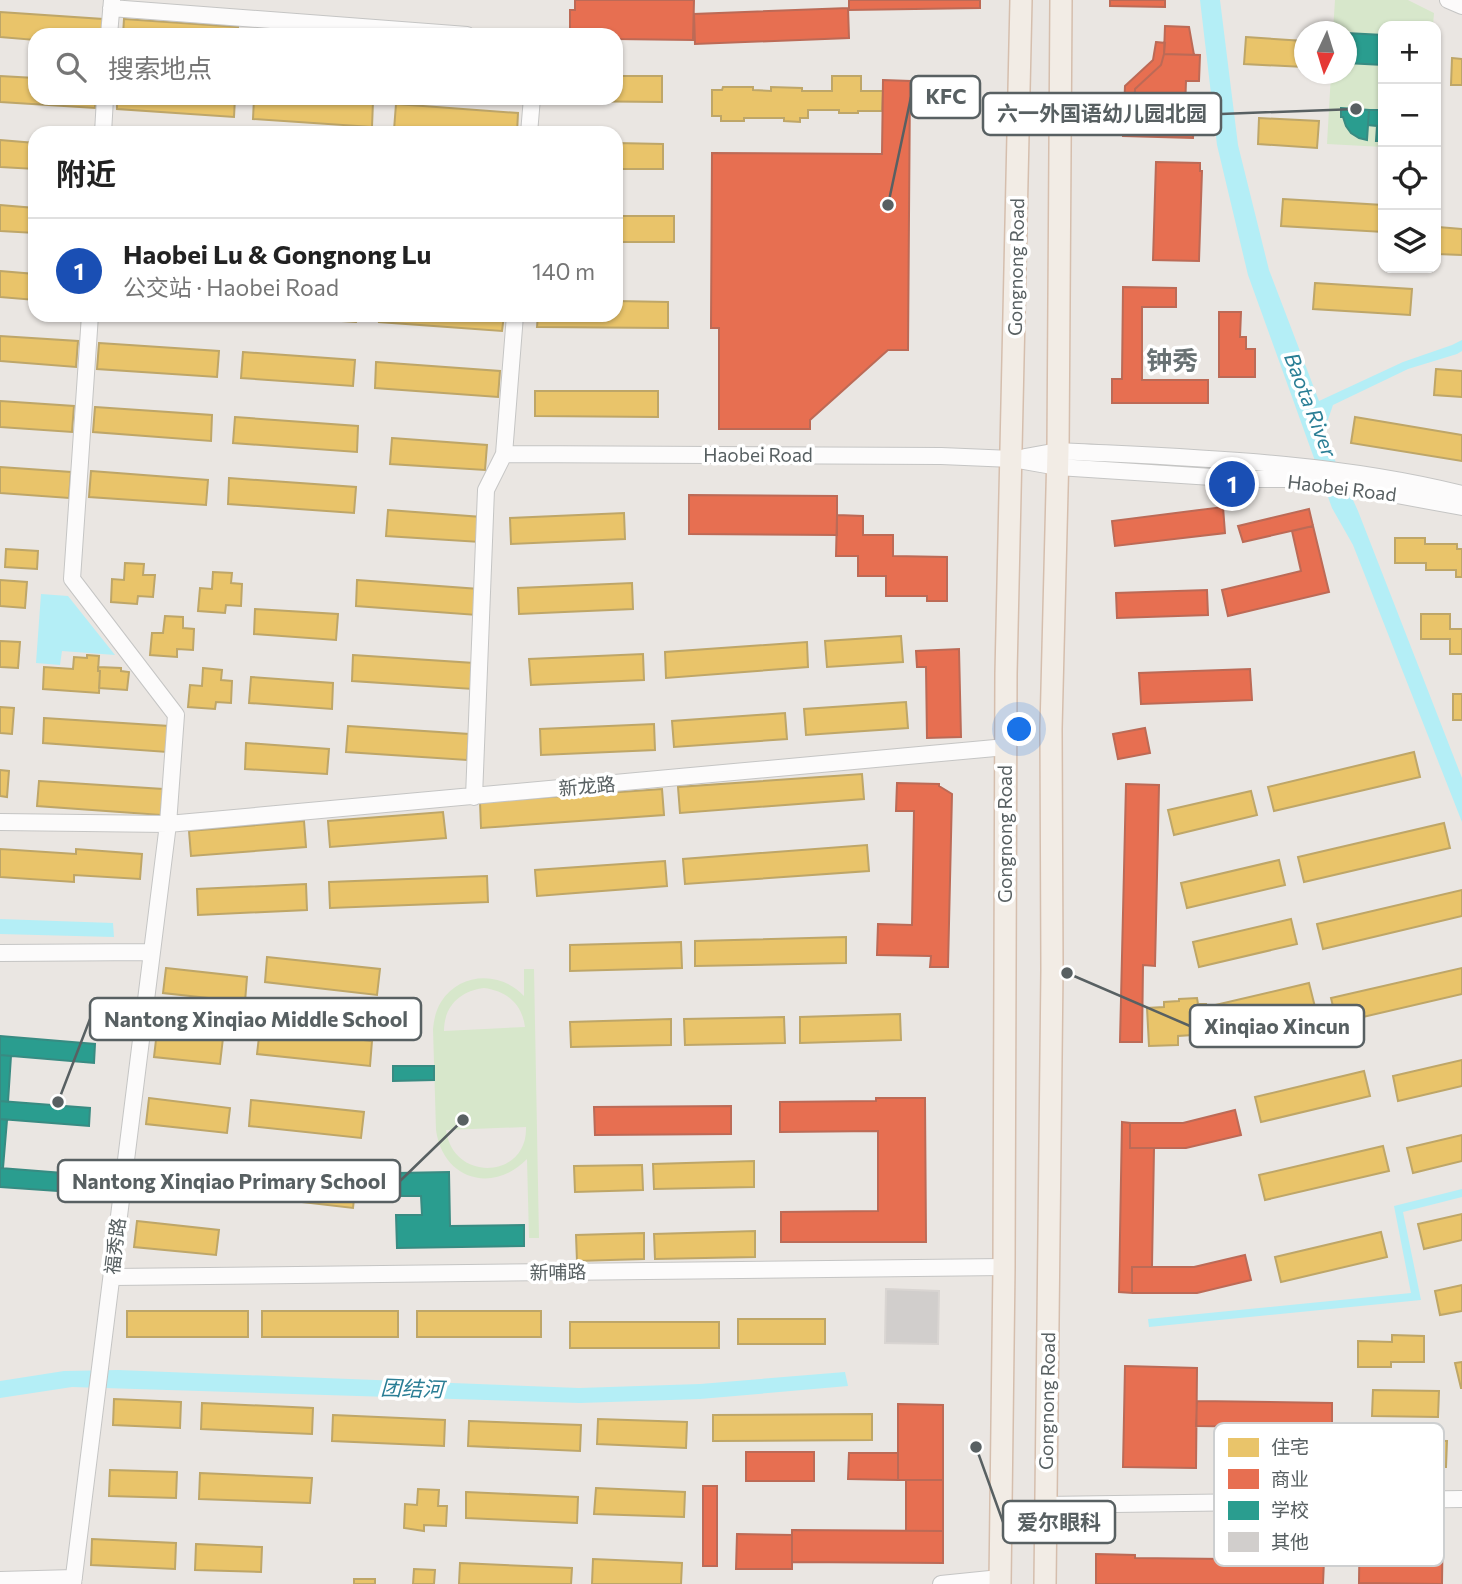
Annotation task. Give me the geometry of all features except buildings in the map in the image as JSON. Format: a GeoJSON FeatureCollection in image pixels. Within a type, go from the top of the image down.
{"type":"FeatureCollection","features":[{"type":"Feature","properties":{"kind":"main road","name":"Gongnong Road"},"geometry":{"type":"LineString","coordinates":[[1000,1581],[1006,674],[1021,0]]}},
{"type":"Feature","properties":{"kind":"main road","name":"Gongnong Road"},"geometry":{"type":"LineString","coordinates":[[1045,1584],[1052,970],[1051,729],[1058,459],[1061,0]]}},
{"type":"Feature","properties":{"kind":"street"},"geometry":{"type":"LineString","coordinates":[[1448,0],[1462,6]]}},
{"type":"Feature","properties":{"kind":"street"},"geometry":{"type":"LineString","coordinates":[[109,28],[111,4],[387,28]]}},
{"type":"Feature","properties":{"kind":"street"},"geometry":{"type":"LineString","coordinates":[[103,126],[105,105]]}},
{"type":"Feature","properties":{"kind":"street"},"geometry":{"type":"LineString","coordinates":[[530,126],[531,105]]}},
{"type":"Feature","properties":{"kind":"street","name":"福秀路"},"geometry":{"type":"LineString","coordinates":[[73,1581],[168,824],[176,715],[72,579],[90,322]]}},
{"type":"Feature","properties":{"kind":"street"},"geometry":{"type":"LineString","coordinates":[[474,797],[486,490],[505,454],[514,322]]}},
{"type":"Feature","properties":{"kind":"street","name":"Haobei Road"},"geometry":{"type":"LineString","coordinates":[[505,454],[1058,459],[1243,479],[1298,473],[1462,494]]}},
{"type":"Feature","properties":{"kind":"street","name":"Haobei Road"},"geometry":{"type":"LineString","coordinates":[[1358,480],[1462,507]]}},
{"type":"Feature","properties":{"kind":"street","name":"新龙路"},"geometry":{"type":"LineString","coordinates":[[0,822],[168,824],[1006,747]]}},
{"type":"Feature","properties":{"kind":"street"},"geometry":{"type":"LineString","coordinates":[[0,953],[152,952]]}},
{"type":"Feature","properties":{"kind":"street","name":"新哺路"},"geometry":{"type":"LineString","coordinates":[[111,1277],[1003,1267]]}},
{"type":"Feature","properties":{"kind":"street"},"geometry":{"type":"LineString","coordinates":[[1444,1499],[1462,1499]]}},
{"type":"Feature","properties":{"kind":"street"},"geometry":{"type":"LineString","coordinates":[[1045,1505],[1214,1503]]}},
{"type":"Feature","properties":{"kind":"street"},"geometry":{"type":"LineString","coordinates":[[0,1580],[73,1581]]}},
{"type":"Feature","properties":{"kind":"street"},"geometry":{"type":"LineString","coordinates":[[941,1584],[1000,1581]]}},
{"type":"Feature","properties":{"kind":"green space"},"geometry":{"type":"Polygon","coordinates":[[[1335,0],[1408,0],[1434,13],[1433,21],[1378,21],[1378,35],[1357,33],[1357,21],[1334,21],[1335,0]]]}},
{"type":"Feature","properties":{"kind":"green space"},"geometry":{"type":"Polygon","coordinates":[[[1357,64],[1378,65],[1378,110],[1342,108],[1341,117],[1352,133],[1367,140],[1368,125],[1377,126],[1378,147],[1327,144],[1330,84],[1357,84],[1357,64]]]}},
{"type":"Feature","properties":{"kind":"green space"},"geometry":{"type":"Polygon","coordinates":[[[524,969],[534,969],[539,1238],[529,1238],[527,1159],[514,1170],[499,1176],[471,1176],[448,1161],[436,1130],[433,1029],[441,1002],[459,985],[481,978],[504,982],[524,996],[524,969]],[[484,988],[468,992],[455,1001],[447,1014],[444,1031],[525,1027],[521,1012],[512,1000],[500,992],[484,988]],[[526,1127],[446,1130],[452,1147],[462,1159],[475,1166],[489,1168],[503,1165],[515,1157],[523,1144],[526,1127]]]}},
{"type":"Feature","properties":{"kind":"water","name":"Baota River"},"geometry":{"type":"Polygon","coordinates":[[[1200,0],[1220,0],[1238,145],[1269,270],[1319,401],[1403,362],[1462,340],[1462,351],[1457,354],[1408,369],[1333,405],[1323,434],[1358,511],[1462,778],[1462,822],[1353,545],[1332,508],[1248,275],[1217,145],[1200,0]]]}},
{"type":"Feature","properties":{"kind":"water"},"geometry":{"type":"Polygon","coordinates":[[[41,594],[68,596],[115,655],[62,651],[60,665],[36,663],[41,594]]]}},
{"type":"Feature","properties":{"kind":"water"},"geometry":{"type":"Polygon","coordinates":[[[0,919],[113,923],[114,937],[0,934],[0,919]]]}},
{"type":"Feature","properties":{"kind":"water"},"geometry":{"type":"Polygon","coordinates":[[[1462,1189],[1462,1197],[1403,1212],[1421,1300],[1149,1327],[1148,1319],[1411,1293],[1394,1206],[1462,1189]]]}},
{"type":"Feature","properties":{"kind":"water","name":"团结河"},"geometry":{"type":"Polygon","coordinates":[[[118,1370],[579,1388],[700,1384],[845,1372],[848,1386],[700,1399],[580,1403],[72,1387],[0,1398],[0,1381],[64,1371],[118,1370]]]}},
{"type":"Feature","properties":{"kind":"place","name":"六一外国语幼儿园北园"},"geometry":{"type":"Point","coordinates":[1356,109]}},
{"type":"Feature","properties":{"kind":"place","name":"KFC"},"geometry":{"type":"Point","coordinates":[888,205]}},
{"type":"Feature","properties":{"kind":"place","name":"Haobei Lu & Gongnong Lu"},"geometry":{"type":"Point","coordinates":[1232,484]}},
{"type":"Feature","properties":{"kind":"place","name":"Xinqiao Xincun"},"geometry":{"type":"Point","coordinates":[1067,973]}},
{"type":"Feature","properties":{"kind":"place","name":"Nantong Xinqiao Middle School"},"geometry":{"type":"Point","coordinates":[58,1102]}},
{"type":"Feature","properties":{"kind":"place","name":"Nantong Xinqiao Primary School"},"geometry":{"type":"Point","coordinates":[463,1120]}},
{"type":"Feature","properties":{"kind":"place","name":"爱尔眼科"},"geometry":{"type":"Point","coordinates":[976,1447]}},
{"type":"Feature","properties":{"kind":"district","name":"钟秀"},"geometry":{"type":"Point","coordinates":[1172,361]}}]}
